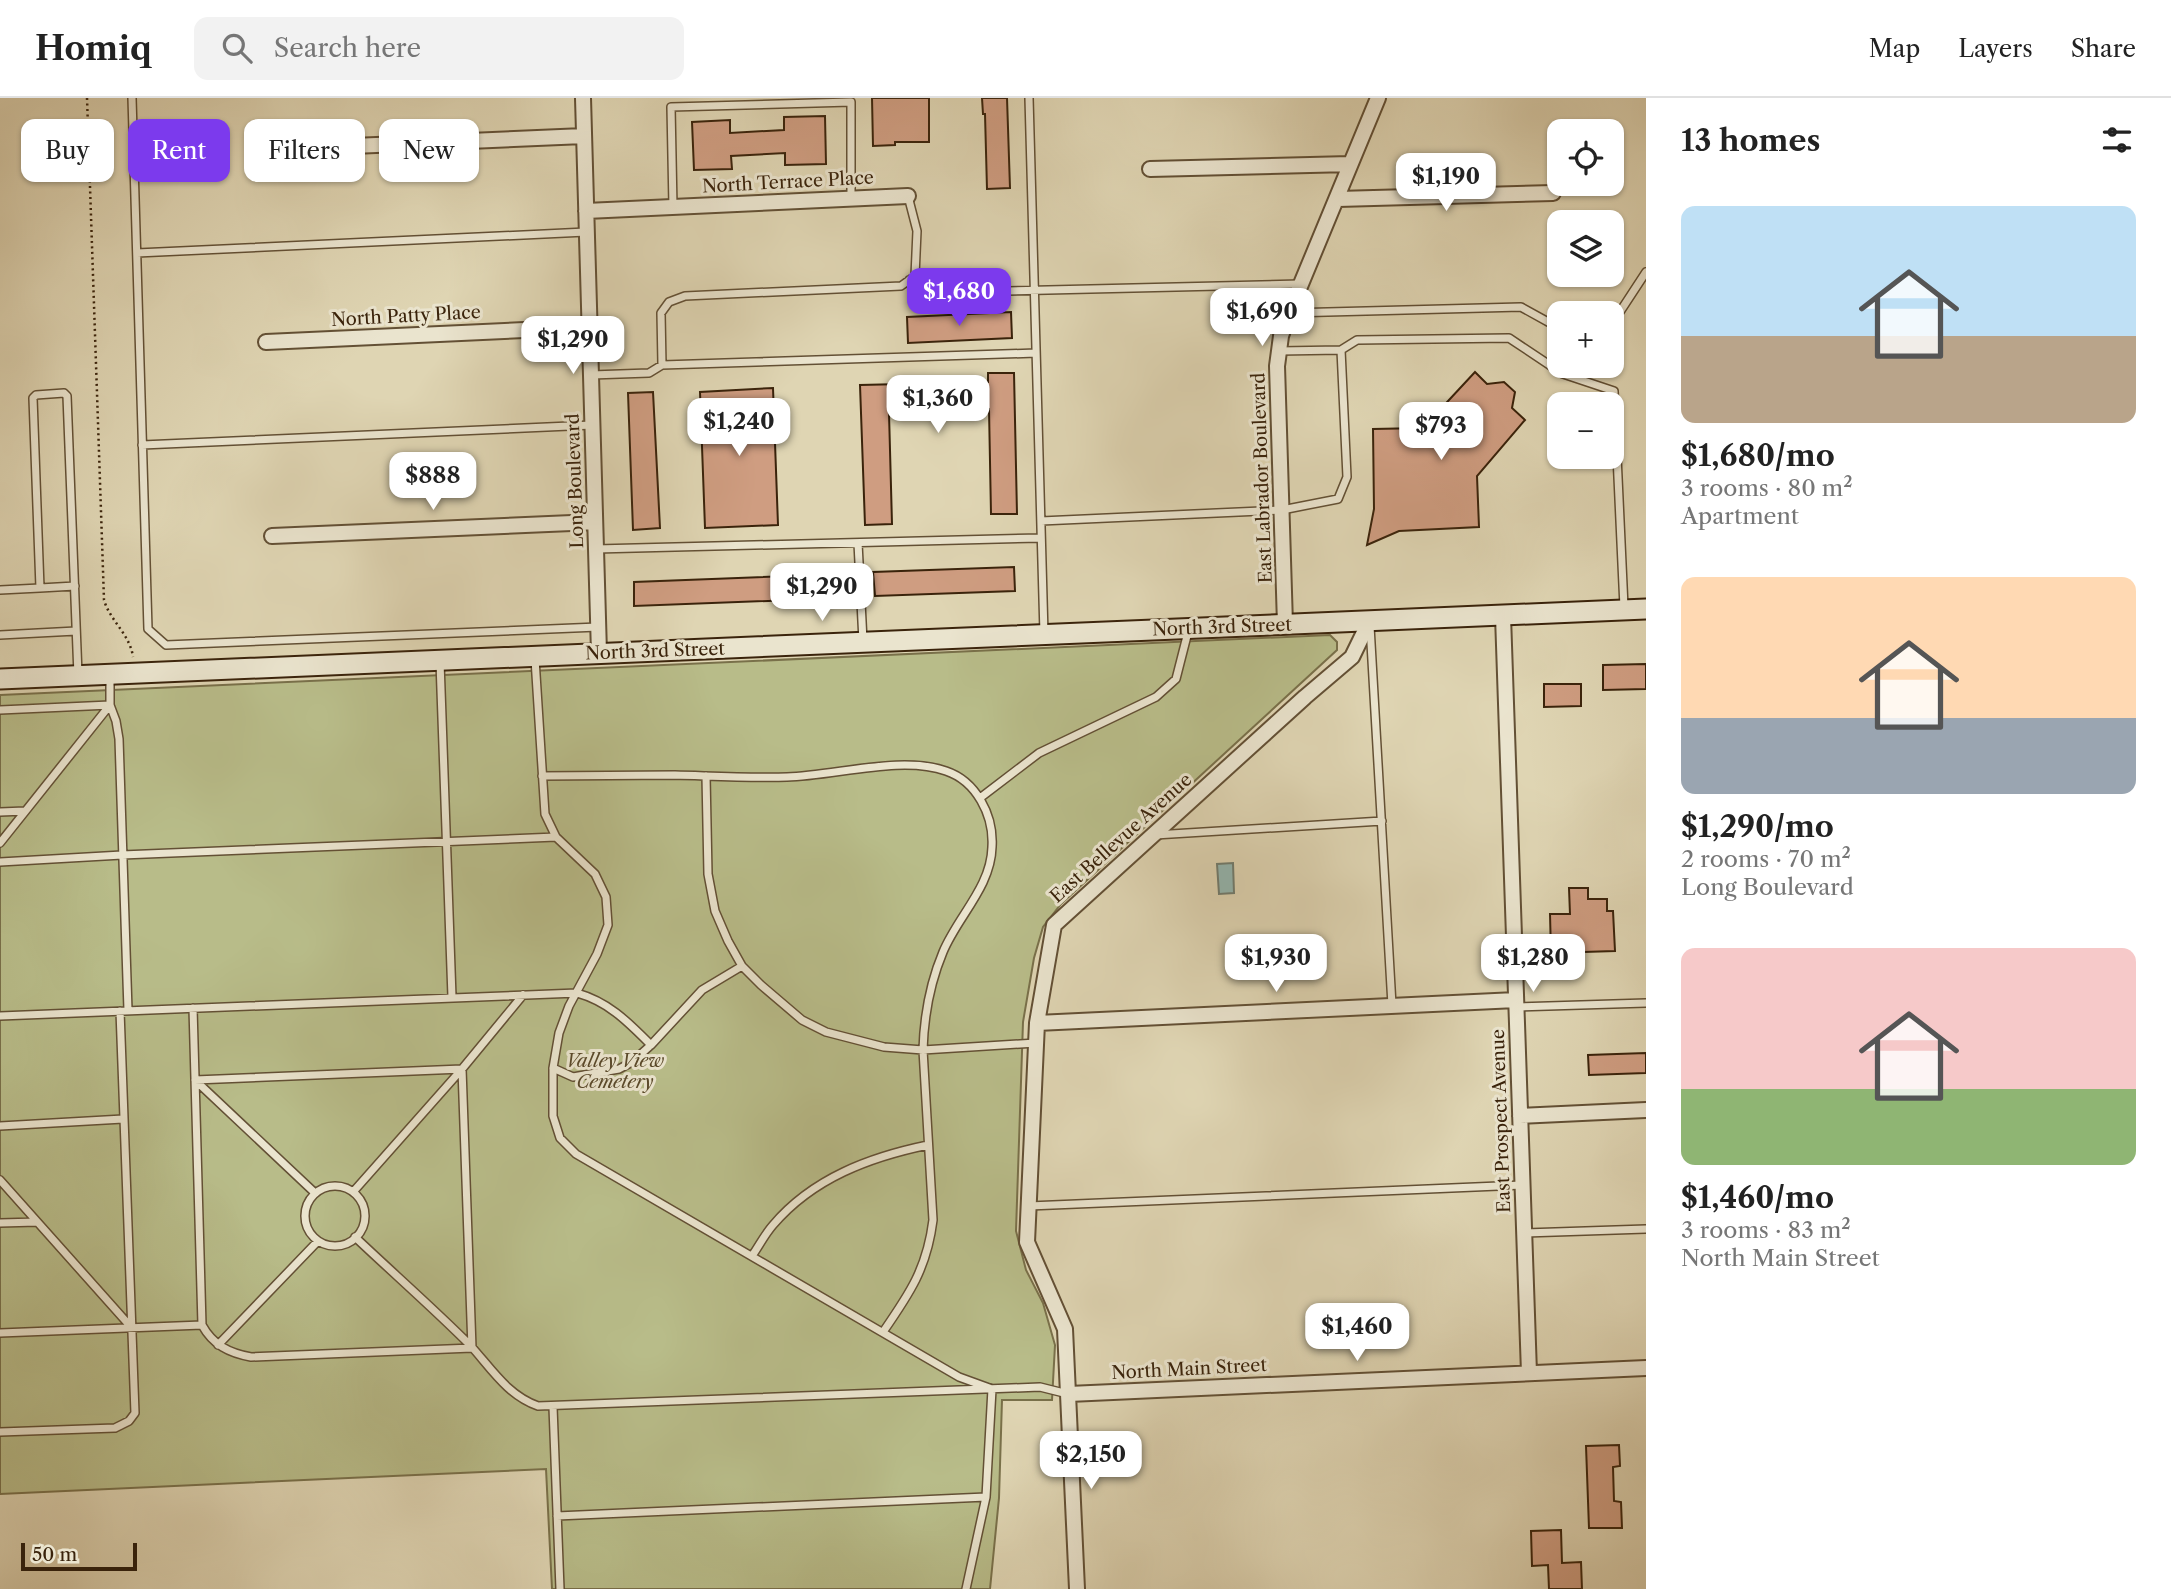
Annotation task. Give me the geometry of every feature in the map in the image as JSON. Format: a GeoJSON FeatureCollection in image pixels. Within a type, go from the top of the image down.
{"type":"FeatureCollection","features":[{"type":"Feature","properties":{"kind":"main road","name":"North 3rd Street"},"geometry":{"type":"LineString","coordinates":[[0,679],[1646,609]]}},
{"type":"Feature","properties":{"kind":"street","name":"Long Boulevard"},"geometry":{"type":"LineString","coordinates":[[583,98],[599,653]]}},
{"type":"Feature","properties":{"kind":"street","name":"East Labrador Boulevard"},"geometry":{"type":"LineString","coordinates":[[1285,624],[1277,366],[1279,351],[1289,313],[1378,98]]}},
{"type":"Feature","properties":{"kind":"street"},"geometry":{"type":"LineString","coordinates":[[365,145],[584,136]]}},
{"type":"Feature","properties":{"kind":"street"},"geometry":{"type":"LineString","coordinates":[[1150,169],[1350,164]]}},
{"type":"Feature","properties":{"kind":"street"},"geometry":{"type":"LineString","coordinates":[[1338,199],[1547,193]]}},
{"type":"Feature","properties":{"kind":"street","name":"North Terrace Place"},"geometry":{"type":"LineString","coordinates":[[586,211],[908,196]]}},
{"type":"Feature","properties":{"kind":"street","name":"North Patty Place"},"geometry":{"type":"LineString","coordinates":[[266,342],[589,327]]}},
{"type":"Feature","properties":{"kind":"street"},"geometry":{"type":"LineString","coordinates":[[272,536],[595,522]]}},
{"type":"Feature","properties":{"kind":"street","name":"East Prospect Avenue"},"geometry":{"type":"LineString","coordinates":[[1503,616],[1529,1373]]}},
{"type":"Feature","properties":{"kind":"street","name":"East Bellevue Avenue"},"geometry":{"type":"LineString","coordinates":[[1077,1589],[1065,1329],[1027,1242],[1037,1023],[1054,925],[1305,697],[1353,657],[1370,620]]}},
{"type":"Feature","properties":{"kind":"street"},"geometry":{"type":"LineString","coordinates":[[1037,1023],[1392,1006],[1516,1004]]}},
{"type":"Feature","properties":{"kind":"street"},"geometry":{"type":"LineString","coordinates":[[1520,1116],[1646,1111]]}},
{"type":"Feature","properties":{"kind":"street","name":"North Main Street"},"geometry":{"type":"LineString","coordinates":[[1069,1394],[1646,1368]]}},
{"type":"Feature","properties":{"kind":"lane"},"geometry":{"type":"LineString","coordinates":[[132,98],[148,629],[166,645],[598,627]]}},
{"type":"Feature","properties":{"kind":"lane"},"geometry":{"type":"LineString","coordinates":[[1030,98],[1044,634]]}},
{"type":"Feature","properties":{"kind":"lane"},"geometry":{"type":"LineString","coordinates":[[673,207],[671,107],[851,103],[851,199]]}},
{"type":"Feature","properties":{"kind":"lane"},"geometry":{"type":"LineString","coordinates":[[662,365],[661,313],[669,302],[685,296],[901,286],[915,276],[917,231],[908,196]]}},
{"type":"Feature","properties":{"kind":"lane"},"geometry":{"type":"LineString","coordinates":[[137,253],[586,232]]}},
{"type":"Feature","properties":{"kind":"lane"},"geometry":{"type":"LineString","coordinates":[[1624,306],[1646,272]]}},
{"type":"Feature","properties":{"kind":"lane"},"geometry":{"type":"LineString","coordinates":[[908,281],[924,293],[1301,284]]}},
{"type":"Feature","properties":{"kind":"lane"},"geometry":{"type":"LineString","coordinates":[[1289,313],[1521,307],[1547,321]]}},
{"type":"Feature","properties":{"kind":"lane"},"geometry":{"type":"LineString","coordinates":[[1279,351],[1340,350],[1357,340],[1509,338],[1563,374],[1614,391],[1624,610]]}},
{"type":"Feature","properties":{"kind":"lane"},"geometry":{"type":"LineString","coordinates":[[1041,521],[1282,510],[1338,499],[1348,477],[1340,350]]}},
{"type":"Feature","properties":{"kind":"lane"},"geometry":{"type":"LineString","coordinates":[[591,375],[649,373],[662,365],[1036,353]]}},
{"type":"Feature","properties":{"kind":"lane"},"geometry":{"type":"LineString","coordinates":[[40,588],[33,397],[64,393],[67,396],[78,676]]}},
{"type":"Feature","properties":{"kind":"lane"},"geometry":{"type":"LineString","coordinates":[[142,445],[592,425]]}},
{"type":"Feature","properties":{"kind":"lane"},"geometry":{"type":"LineString","coordinates":[[596,549],[1041,538]]}},
{"type":"Feature","properties":{"kind":"lane"},"geometry":{"type":"LineString","coordinates":[[858,543],[863,642]]}},
{"type":"Feature","properties":{"kind":"lane"},"geometry":{"type":"LineString","coordinates":[[0,590],[75,586]]}},
{"type":"Feature","properties":{"kind":"lane"},"geometry":{"type":"LineString","coordinates":[[1370,620],[1392,1006]]}},
{"type":"Feature","properties":{"kind":"lane"},"geometry":{"type":"LineString","coordinates":[[980,797],[1039,753],[1156,697],[1176,679],[1189,628]]}},
{"type":"Feature","properties":{"kind":"lane"},"geometry":{"type":"LineString","coordinates":[[0,635],[76,631]]}},
{"type":"Feature","properties":{"kind":"lane"},"geometry":{"type":"LineString","coordinates":[[535,656],[545,814],[556,837],[595,874],[606,897],[608,925],[569,1006],[559,1034],[553,1068],[553,1116],[560,1138],[576,1154],[959,1377],[992,1389]]}},
{"type":"Feature","properties":{"kind":"lane"},"geometry":{"type":"LineString","coordinates":[[440,660],[452,997]]}},
{"type":"Feature","properties":{"kind":"lane"},"geometry":{"type":"LineString","coordinates":[[0,1432],[115,1428],[129,1421],[135,1413],[123,1119],[124,1011],[119,739],[110,705],[110,674]]}},
{"type":"Feature","properties":{"kind":"lane"},"geometry":{"type":"LineString","coordinates":[[0,710],[110,705]]}},
{"type":"Feature","properties":{"kind":"lane"},"geometry":{"type":"LineString","coordinates":[[0,843],[110,705]]}},
{"type":"Feature","properties":{"kind":"lane"},"geometry":{"type":"LineString","coordinates":[[542,776],[789,777],[924,765],[947,771],[964,780],[980,797],[992,829],[993,848],[988,872],[943,950],[923,1025],[933,1220],[929,1247],[921,1270],[883,1332]]}},
{"type":"Feature","properties":{"kind":"lane"},"geometry":{"type":"LineString","coordinates":[[706,776],[708,874],[715,911],[742,965],[802,1020],[826,1032],[884,1047],[923,1050],[1036,1043]]}},
{"type":"Feature","properties":{"kind":"lane"},"geometry":{"type":"LineString","coordinates":[[0,812],[25,811]]}},
{"type":"Feature","properties":{"kind":"lane"},"geometry":{"type":"LineString","coordinates":[[1153,835],[1381,821]]}},
{"type":"Feature","properties":{"kind":"lane"},"geometry":{"type":"LineString","coordinates":[[0,862],[556,837]]}},
{"type":"Feature","properties":{"kind":"lane"},"geometry":{"type":"LineString","coordinates":[[553,1068],[573,1077],[604,1073],[632,1062],[702,990],[742,965]]}},
{"type":"Feature","properties":{"kind":"lane"},"geometry":{"type":"LineString","coordinates":[[0,1016],[577,993],[613,1008],[651,1045]]}},
{"type":"Feature","properties":{"kind":"lane"},"geometry":{"type":"LineString","coordinates":[[353,1192],[462,1069],[523,995]]}},
{"type":"Feature","properties":{"kind":"lane"},"geometry":{"type":"LineString","coordinates":[[1516,1004],[1646,1003]]}},
{"type":"Feature","properties":{"kind":"lane"},"geometry":{"type":"LineString","coordinates":[[194,1008],[202,1325],[208,1335],[233,1354],[251,1357],[472,1348]]}},
{"type":"Feature","properties":{"kind":"lane"},"geometry":{"type":"LineString","coordinates":[[195,1080],[462,1069]]}},
{"type":"Feature","properties":{"kind":"lane"},"geometry":{"type":"LineString","coordinates":[[462,1069],[472,1348]]}},
{"type":"Feature","properties":{"kind":"lane"},"geometry":{"type":"LineString","coordinates":[[195,1080],[315,1193]]}},
{"type":"Feature","properties":{"kind":"lane"},"geometry":{"type":"LineString","coordinates":[[0,1126],[123,1119]]}},
{"type":"Feature","properties":{"kind":"lane"},"geometry":{"type":"LineString","coordinates":[[752,1256],[773,1225],[794,1204],[818,1187],[866,1161],[928,1145]]}},
{"type":"Feature","properties":{"kind":"lane"},"geometry":{"type":"LineString","coordinates":[[0,1180],[131,1328]]}},
{"type":"Feature","properties":{"kind":"lane"},"geometry":{"type":"LineString","coordinates":[[1029,1206],[1522,1185]]}},
{"type":"Feature","properties":{"kind":"lane"},"geometry":{"type":"LineString","coordinates":[[334,1186],[353,1192],[363,1207],[364,1216],[363,1225],[355,1237],[335,1246],[318,1241],[311,1234],[305,1218],[305,1209],[315,1193],[334,1186]]}},
{"type":"Feature","properties":{"kind":"lane"},"geometry":{"type":"LineString","coordinates":[[0,1223],[37,1222]]}},
{"type":"Feature","properties":{"kind":"lane"},"geometry":{"type":"LineString","coordinates":[[1524,1233],[1646,1229]]}},
{"type":"Feature","properties":{"kind":"lane"},"geometry":{"type":"LineString","coordinates":[[355,1237],[472,1348],[501,1381],[525,1401],[538,1406],[1040,1387],[1069,1394]]}},
{"type":"Feature","properties":{"kind":"lane"},"geometry":{"type":"LineString","coordinates":[[218,1345],[318,1241]]}},
{"type":"Feature","properties":{"kind":"lane"},"geometry":{"type":"LineString","coordinates":[[0,1333],[202,1325]]}},
{"type":"Feature","properties":{"kind":"lane"},"geometry":{"type":"LineString","coordinates":[[966,1589],[986,1497],[992,1389]]}},
{"type":"Feature","properties":{"kind":"lane"},"geometry":{"type":"LineString","coordinates":[[553,1407],[560,1589]]}},
{"type":"Feature","properties":{"kind":"lane"},"geometry":{"type":"LineString","coordinates":[[557,1516],[986,1497]]}},
{"type":"Feature","properties":{"kind":"path"},"geometry":{"type":"LineString","coordinates":[[87,98],[104,600],[108,614],[128,642],[133,661]]}},
{"type":"Feature","properties":{"kind":"green space","name":"Valley View Cemetery"},"geometry":{"type":"Polygon","coordinates":[[[1330,635],[1337,642],[1337,650],[1061,904],[1043,927],[1034,958],[1023,1022],[1016,1231],[1026,1270],[1043,1303],[1055,1345],[1052,1400],[1002,1400],[999,1498],[990,1589],[552,1589],[546,1469],[0,1494],[0,695],[1330,635]]]}},
{"type":"Feature","properties":{"kind":"water"},"geometry":{"type":"Polygon","coordinates":[[[1233,863],[1234,893],[1219,894],[1217,864],[1233,863]]]}},
{"type":"Feature","properties":{"kind":"building"},"geometry":{"type":"Polygon","coordinates":[[[872,98],[929,98],[929,142],[895,142],[895,145],[873,146],[872,98]]]}},
{"type":"Feature","properties":{"kind":"building"},"geometry":{"type":"Polygon","coordinates":[[[982,98],[1007,98],[1010,188],[987,189],[985,114],[982,98]]]}},
{"type":"Feature","properties":{"kind":"building"},"geometry":{"type":"Polygon","coordinates":[[[825,116],[826,164],[785,165],[785,153],[731,156],[732,169],[694,170],[692,122],[730,120],[730,133],[784,130],[784,117],[825,116]]]}},
{"type":"Feature","properties":{"kind":"building"},"geometry":{"type":"Polygon","coordinates":[[[1011,312],[1012,338],[908,343],[907,317],[1011,312]]]}},
{"type":"Feature","properties":{"kind":"building"},"geometry":{"type":"Polygon","coordinates":[[[1475,372],[1487,384],[1504,382],[1515,392],[1512,408],[1525,420],[1477,476],[1479,527],[1399,531],[1367,545],[1374,509],[1373,429],[1423,428],[1475,372]]]}},
{"type":"Feature","properties":{"kind":"building"},"geometry":{"type":"Polygon","coordinates":[[[988,373],[1014,373],[1017,514],[991,514],[989,409],[889,413],[892,524],[865,525],[860,385],[988,382],[988,373]]]}},
{"type":"Feature","properties":{"kind":"building"},"geometry":{"type":"Polygon","coordinates":[[[773,388],[778,525],[705,528],[700,392],[773,388]]]}},
{"type":"Feature","properties":{"kind":"building"},"geometry":{"type":"Polygon","coordinates":[[[653,392],[660,528],[633,530],[628,393],[653,392]]]}},
{"type":"Feature","properties":{"kind":"building"},"geometry":{"type":"Polygon","coordinates":[[[1014,567],[1015,591],[875,596],[873,572],[1014,567]]]}},
{"type":"Feature","properties":{"kind":"building"},"geometry":{"type":"Polygon","coordinates":[[[844,574],[845,598],[634,606],[634,582],[844,574]]]}},
{"type":"Feature","properties":{"kind":"building"},"geometry":{"type":"Polygon","coordinates":[[[1646,664],[1646,689],[1603,690],[1603,665],[1646,664]]]}},
{"type":"Feature","properties":{"kind":"building"},"geometry":{"type":"Polygon","coordinates":[[[1544,684],[1581,684],[1581,706],[1544,707],[1544,684]]]}},
{"type":"Feature","properties":{"kind":"building"},"geometry":{"type":"Polygon","coordinates":[[[1569,888],[1588,888],[1588,899],[1607,899],[1607,911],[1613,911],[1615,951],[1551,953],[1550,914],[1570,914],[1569,888]]]}},
{"type":"Feature","properties":{"kind":"building"},"geometry":{"type":"Polygon","coordinates":[[[1646,1053],[1646,1073],[1589,1075],[1588,1055],[1646,1053]]]}},
{"type":"Feature","properties":{"kind":"building"},"geometry":{"type":"Polygon","coordinates":[[[1619,1445],[1620,1466],[1613,1467],[1614,1501],[1621,1502],[1622,1528],[1589,1528],[1586,1446],[1619,1445]]]}},
{"type":"Feature","properties":{"kind":"building"},"geometry":{"type":"Polygon","coordinates":[[[1561,1530],[1562,1563],[1581,1562],[1582,1589],[1549,1589],[1548,1565],[1532,1566],[1531,1531],[1561,1530]]]}}]}
